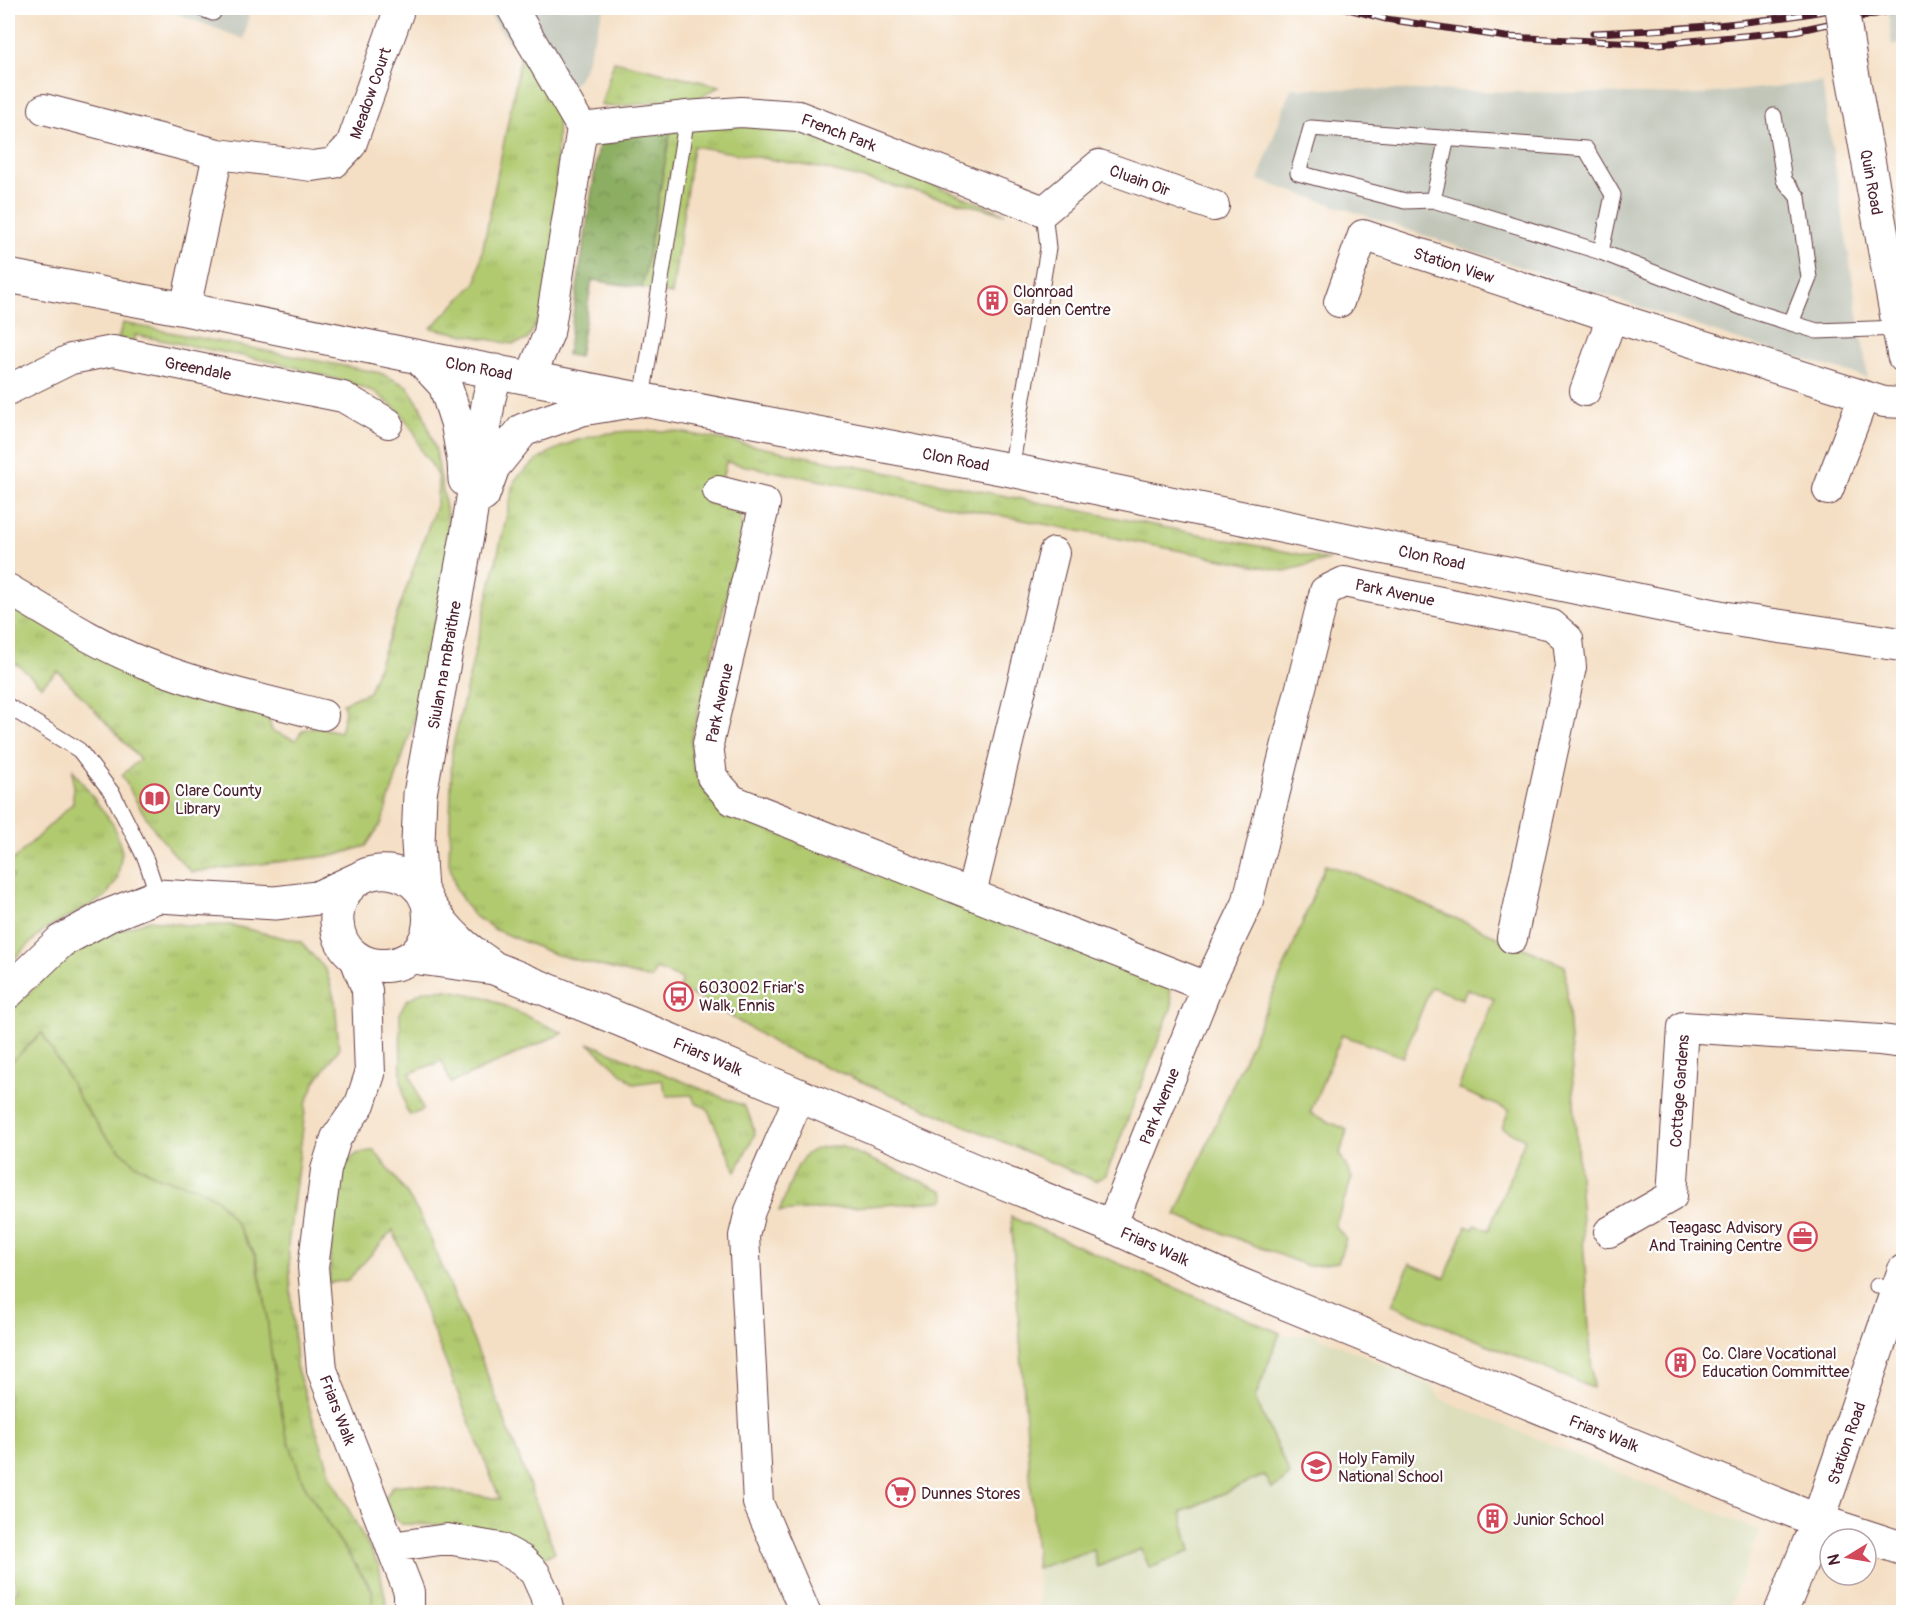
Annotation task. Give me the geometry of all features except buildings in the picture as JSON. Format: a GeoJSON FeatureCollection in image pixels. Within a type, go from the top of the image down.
{"type":"FeatureCollection","features":[{"type":"Feature","properties":{"kind":"street","name":"Meadow Court"},"geometry":{"type":"LineString","coordinates":[[44,109],[218,154],[312,166],[334,164],[351,146],[398,8]]}},
{"type":"Feature","properties":{"kind":"street"},"geometry":{"type":"LineString","coordinates":[[512,8],[582,128],[549,333],[530,378]]}},
{"type":"Feature","properties":{"kind":"street","name":"Quin Road"},"geometry":{"type":"LineString","coordinates":[[1842,8],[1901,342]]}},
{"type":"Feature","properties":{"kind":"street","name":"French Park"},"geometry":{"type":"LineString","coordinates":[[582,128],[741,112],[798,116],[1044,212]]}},
{"type":"Feature","properties":{"kind":"street"},"geometry":{"type":"LineString","coordinates":[[185,309],[218,154]]}},
{"type":"Feature","properties":{"kind":"street","name":"Cluain Oir"},"geometry":{"type":"LineString","coordinates":[[1044,212],[1099,165],[1214,206]]}},
{"type":"Feature","properties":{"kind":"street","name":"Station View"},"geometry":{"type":"LineString","coordinates":[[1339,302],[1363,235],[1612,317],[1864,396],[1884,402],[1904,404]]}},
{"type":"Feature","properties":{"kind":"street","name":"Clon Road"},"geometry":{"type":"LineString","coordinates":[[8,276],[1011,470],[1724,618],[1904,645]]}},
{"type":"Feature","properties":{"kind":"street"},"geometry":{"type":"LineString","coordinates":[[1585,391],[1612,317]]}},
{"type":"Feature","properties":{"kind":"street","name":"Greendale"},"geometry":{"type":"LineString","coordinates":[[8,390],[70,359],[113,351],[344,397],[388,423]]}},
{"type":"Feature","properties":{"kind":"street","name":"Siulan na mBraithre"},"geometry":{"type":"LineString","coordinates":[[419,357],[445,386],[458,422],[464,462],[467,536]]}},
{"type":"Feature","properties":{"kind":"street","name":"Siulan na mBraithre"},"geometry":{"type":"LineString","coordinates":[[425,897],[418,843],[420,794],[467,536],[489,398],[496,371]]}},
{"type":"Feature","properties":{"kind":"street"},"geometry":{"type":"LineString","coordinates":[[1828,490],[1864,396]]}},
{"type":"Feature","properties":{"kind":"street","name":"Siulan na mBraithre"},"geometry":{"type":"LineString","coordinates":[[467,536],[493,467],[523,430],[582,409],[642,399]]}},
{"type":"Feature","properties":{"kind":"street","name":"Park Avenue"},"geometry":{"type":"LineString","coordinates":[[718,491],[765,503],[708,744],[712,777],[732,800],[1207,987]]}},
{"type":"Feature","properties":{"kind":"street"},"geometry":{"type":"LineString","coordinates":[[971,894],[1054,553]]}},
{"type":"Feature","properties":{"kind":"street","name":"Park Avenue"},"geometry":{"type":"LineString","coordinates":[[1111,1226],[1207,987],[1247,904],[1325,591],[1344,582],[1552,625],[1568,639],[1571,667],[1512,938]]}},
{"type":"Feature","properties":{"kind":"street"},"geometry":{"type":"LineString","coordinates":[[8,589],[83,634],[143,662],[206,685],[323,715]]}},
{"type":"Feature","properties":{"kind":"street","name":"Siulan na mBraithre"},"geometry":{"type":"LineString","coordinates":[[370,875],[403,836],[420,794]]}},
{"type":"Feature","properties":{"kind":"street"},"geometry":{"type":"LineString","coordinates":[[8,992],[61,941],[107,916],[158,896],[275,903],[317,898],[370,875],[393,872],[403,876],[425,897],[431,918],[429,933],[423,946],[405,960],[383,966],[368,964],[311,918],[275,903]]}},
{"type":"Feature","properties":{"kind":"street"},"geometry":{"type":"LineString","coordinates":[[349,950],[338,930],[337,915],[340,901],[348,887],[370,875]]}},
{"type":"Feature","properties":{"kind":"street","name":"Friars Walk"},"geometry":{"type":"LineString","coordinates":[[425,897],[458,941],[494,968],[1111,1226],[1239,1284],[1818,1521],[1904,1550]]}},
{"type":"Feature","properties":{"kind":"street","name":"Friars Walk"},"geometry":{"type":"LineString","coordinates":[[349,950],[367,990],[370,1074],[360,1104],[336,1138],[326,1170],[313,1268],[322,1370],[409,1592],[409,1612]]}},
{"type":"Feature","properties":{"kind":"street","name":"Friars Walk"},"geometry":{"type":"LineString","coordinates":[[369,1027],[381,994],[405,960],[494,968]]}},
{"type":"Feature","properties":{"kind":"street","name":"Cottage Gardens"},"geometry":{"type":"LineString","coordinates":[[1609,1232],[1672,1196],[1683,1027],[1904,1043]]}},
{"type":"Feature","properties":{"kind":"street"},"geometry":{"type":"LineString","coordinates":[[800,1095],[750,1211],[744,1236],[744,1252],[758,1503],[805,1612]]}},
{"type":"Feature","properties":{"kind":"street","name":"Station Road"},"geometry":{"type":"LineString","coordinates":[[1781,1612],[1818,1521],[1893,1282]]}},
{"type":"Feature","properties":{"kind":"street"},"geometry":{"type":"LineString","coordinates":[[391,1547],[447,1539],[500,1548],[522,1560],[535,1573],[549,1612]]}},
{"type":"Feature","properties":{"kind":"lane"},"geometry":{"type":"LineString","coordinates":[[200,8],[213,13],[215,8]]}},
{"type":"Feature","properties":{"kind":"lane"},"geometry":{"type":"LineString","coordinates":[[642,399],[687,116]]}},
{"type":"Feature","properties":{"kind":"lane"},"geometry":{"type":"LineString","coordinates":[[1774,116],[1784,180],[1798,197],[1809,278],[1791,323]]}},
{"type":"Feature","properties":{"kind":"lane"},"geometry":{"type":"LineString","coordinates":[[1601,252],[1613,195],[1586,149],[1311,128],[1298,173],[1405,201],[1433,200],[1601,252],[1749,310],[1817,332],[1901,342]]}},
{"type":"Feature","properties":{"kind":"lane"},"geometry":{"type":"LineString","coordinates":[[1433,200],[1448,138]]}},
{"type":"Feature","properties":{"kind":"lane"},"geometry":{"type":"LineString","coordinates":[[1011,470],[1048,248],[1044,212]]}},
{"type":"Feature","properties":{"kind":"lane"},"geometry":{"type":"LineString","coordinates":[[8,706],[79,750],[113,794],[146,860],[158,896]]}},
{"type":"Feature","properties":{"kind":"shaded area"},"geometry":{"type":"Polygon","coordinates":[[[162,8],[250,8],[244,39],[162,8]]]}},
{"type":"Feature","properties":{"kind":"shaded area"},"geometry":{"type":"Polygon","coordinates":[[[484,8],[604,8],[583,72],[558,105],[484,8]]]}},
{"type":"Feature","properties":{"kind":"shaded area"},"geometry":{"type":"Polygon","coordinates":[[[1888,8],[1903,8],[1903,43],[1892,46],[1888,8]]]}},
{"type":"Feature","properties":{"kind":"shaded area"},"geometry":{"type":"Polygon","coordinates":[[[1822,82],[1868,378],[1742,341],[1258,180],[1291,88],[1695,95],[1822,82]]]}},
{"type":"Feature","properties":{"kind":"shaded area","name":"Holy Family National School"},"geometry":{"type":"Polygon","coordinates":[[[1011,1217],[1287,1336],[1313,1334],[1431,1385],[1441,1399],[1760,1531],[1727,1612],[1040,1612],[1011,1217]]]}},
{"type":"Feature","properties":{"kind":"green space"},"geometry":{"type":"Polygon","coordinates":[[[521,56],[558,105],[554,285],[527,340],[512,344],[431,328],[476,283],[521,56]]]}},
{"type":"Feature","properties":{"kind":"green space"},"geometry":{"type":"Polygon","coordinates":[[[614,61],[720,86],[701,97],[613,107],[601,105],[614,61]]]}},
{"type":"Feature","properties":{"kind":"green space"},"geometry":{"type":"Polygon","coordinates":[[[719,123],[807,133],[1006,214],[820,168],[693,146],[672,294],[642,288],[671,130],[719,123]]]}},
{"type":"Feature","properties":{"kind":"green space"},"geometry":{"type":"Polygon","coordinates":[[[671,130],[642,288],[592,280],[579,357],[567,355],[600,138],[671,130]]]}},
{"type":"Feature","properties":{"kind":"green space"},"geometry":{"type":"Polygon","coordinates":[[[123,323],[380,373],[407,386],[422,409],[436,451],[452,544],[413,724],[382,822],[366,846],[336,855],[192,872],[152,827],[122,775],[140,759],[58,671],[41,686],[20,666],[8,660],[8,603],[268,717],[272,731],[296,740],[299,734],[309,728],[340,732],[345,712],[343,703],[369,692],[437,503],[438,478],[421,451],[415,433],[400,412],[375,392],[278,363],[135,335],[135,341],[118,339],[123,323]]]}},
{"type":"Feature","properties":{"kind":"green space"},"geometry":{"type":"Polygon","coordinates":[[[628,431],[673,431],[719,439],[1329,560],[1284,571],[726,462],[716,506],[739,513],[743,529],[691,741],[693,764],[699,782],[710,798],[727,814],[1169,987],[1172,1006],[1106,1175],[1095,1181],[780,1047],[711,1004],[679,989],[682,979],[656,969],[651,979],[554,954],[496,930],[473,915],[456,890],[449,863],[452,750],[515,480],[526,469],[552,451],[581,439],[628,431]]]}},
{"type":"Feature","properties":{"kind":"green space"},"geometry":{"type":"Polygon","coordinates":[[[73,770],[114,826],[122,852],[117,880],[105,897],[43,931],[8,965],[8,881],[13,876],[8,871],[8,865],[73,803],[73,770]]]}},
{"type":"Feature","properties":{"kind":"green space"},"geometry":{"type":"Polygon","coordinates":[[[1325,865],[1349,872],[1565,966],[1593,1388],[1392,1305],[1410,1264],[1445,1278],[1466,1226],[1473,1229],[1475,1225],[1489,1230],[1525,1139],[1502,1128],[1509,1110],[1458,1089],[1494,999],[1467,989],[1462,999],[1431,987],[1403,1057],[1342,1035],[1310,1113],[1347,1130],[1340,1154],[1352,1178],[1335,1226],[1346,1239],[1338,1262],[1308,1266],[1176,1215],[1290,954],[1325,865]]]}},
{"type":"Feature","properties":{"kind":"green space"},"geometry":{"type":"Polygon","coordinates":[[[150,920],[192,926],[230,925],[301,942],[326,970],[335,1001],[339,1049],[315,1082],[306,1104],[288,1245],[296,1366],[332,1479],[379,1566],[388,1612],[373,1612],[372,1589],[303,1483],[285,1431],[256,1256],[237,1225],[217,1199],[194,1187],[161,1178],[136,1165],[107,1138],[82,1103],[42,1033],[8,1065],[8,1013],[61,962],[105,935],[150,920]]]}},
{"type":"Feature","properties":{"kind":"green space"},"geometry":{"type":"Polygon","coordinates":[[[425,990],[447,990],[485,997],[563,1033],[451,1083],[442,1061],[410,1073],[423,1110],[410,1115],[406,1109],[401,1079],[400,1013],[407,1000],[425,990]]]}},
{"type":"Feature","properties":{"kind":"green space"},"geometry":{"type":"Polygon","coordinates":[[[42,1033],[82,1103],[107,1138],[136,1165],[161,1178],[194,1187],[217,1199],[237,1225],[255,1256],[265,1301],[271,1353],[285,1431],[303,1483],[372,1590],[373,1612],[8,1612],[8,1595],[18,1591],[8,1562],[8,1065],[42,1033]]]}},
{"type":"Feature","properties":{"kind":"green space"},"geometry":{"type":"Polygon","coordinates":[[[588,1043],[744,1106],[755,1134],[736,1171],[707,1108],[695,1103],[692,1095],[667,1096],[662,1080],[634,1084],[588,1043]]]}},
{"type":"Feature","properties":{"kind":"green space"},"geometry":{"type":"Polygon","coordinates":[[[840,1146],[944,1191],[946,1198],[942,1201],[779,1212],[803,1158],[820,1148],[840,1146]]]}},
{"type":"Feature","properties":{"kind":"green space"},"geometry":{"type":"Polygon","coordinates":[[[374,1150],[405,1191],[422,1219],[482,1361],[555,1552],[541,1559],[532,1548],[505,1537],[449,1525],[401,1524],[393,1517],[384,1500],[393,1486],[412,1484],[500,1499],[393,1230],[348,1280],[329,1283],[334,1181],[344,1164],[357,1154],[374,1150]]]}},
{"type":"Feature","properties":{"kind":"green space"},"geometry":{"type":"Polygon","coordinates":[[[1011,1217],[1280,1333],[1255,1398],[1290,1475],[1272,1489],[1265,1475],[1181,1512],[1191,1551],[1150,1568],[1141,1549],[1097,1567],[1093,1550],[1037,1568],[1011,1217]]]}},
{"type":"Feature","properties":{"kind":"railway"},"geometry":{"type":"LineString","coordinates":[[1345,8],[1386,19],[1506,37],[1659,44],[1795,31],[1904,8]]}},
{"type":"Feature","properties":{"kind":"railway"},"geometry":{"type":"LineString","coordinates":[[1593,33],[1716,25],[1839,8]]}},
{"type":"Feature","properties":{"kind":"place","name":"Clonroad Garden Centre"},"geometry":{"type":"Point","coordinates":[992,300]}},
{"type":"Feature","properties":{"kind":"place","name":"Clare County Library"},"geometry":{"type":"Point","coordinates":[154,799]}},
{"type":"Feature","properties":{"kind":"place","name":"603002 Friar's Walk, Ennis"},"geometry":{"type":"Point","coordinates":[678,996]}},
{"type":"Feature","properties":{"kind":"place","name":"Teagasc Advisory And Training Centre"},"geometry":{"type":"Point","coordinates":[1803,1236]}},
{"type":"Feature","properties":{"kind":"place","name":"Co. Clare Vocational Education Committee"},"geometry":{"type":"Point","coordinates":[1681,1362]}},
{"type":"Feature","properties":{"kind":"place","name":"Holy Family National School"},"geometry":{"type":"Point","coordinates":[1317,1467]}},
{"type":"Feature","properties":{"kind":"place","name":"Dunnes Stores"},"geometry":{"type":"Point","coordinates":[900,1493]}},
{"type":"Feature","properties":{"kind":"place","name":"Junior School"},"geometry":{"type":"Point","coordinates":[1492,1519]}}]}
